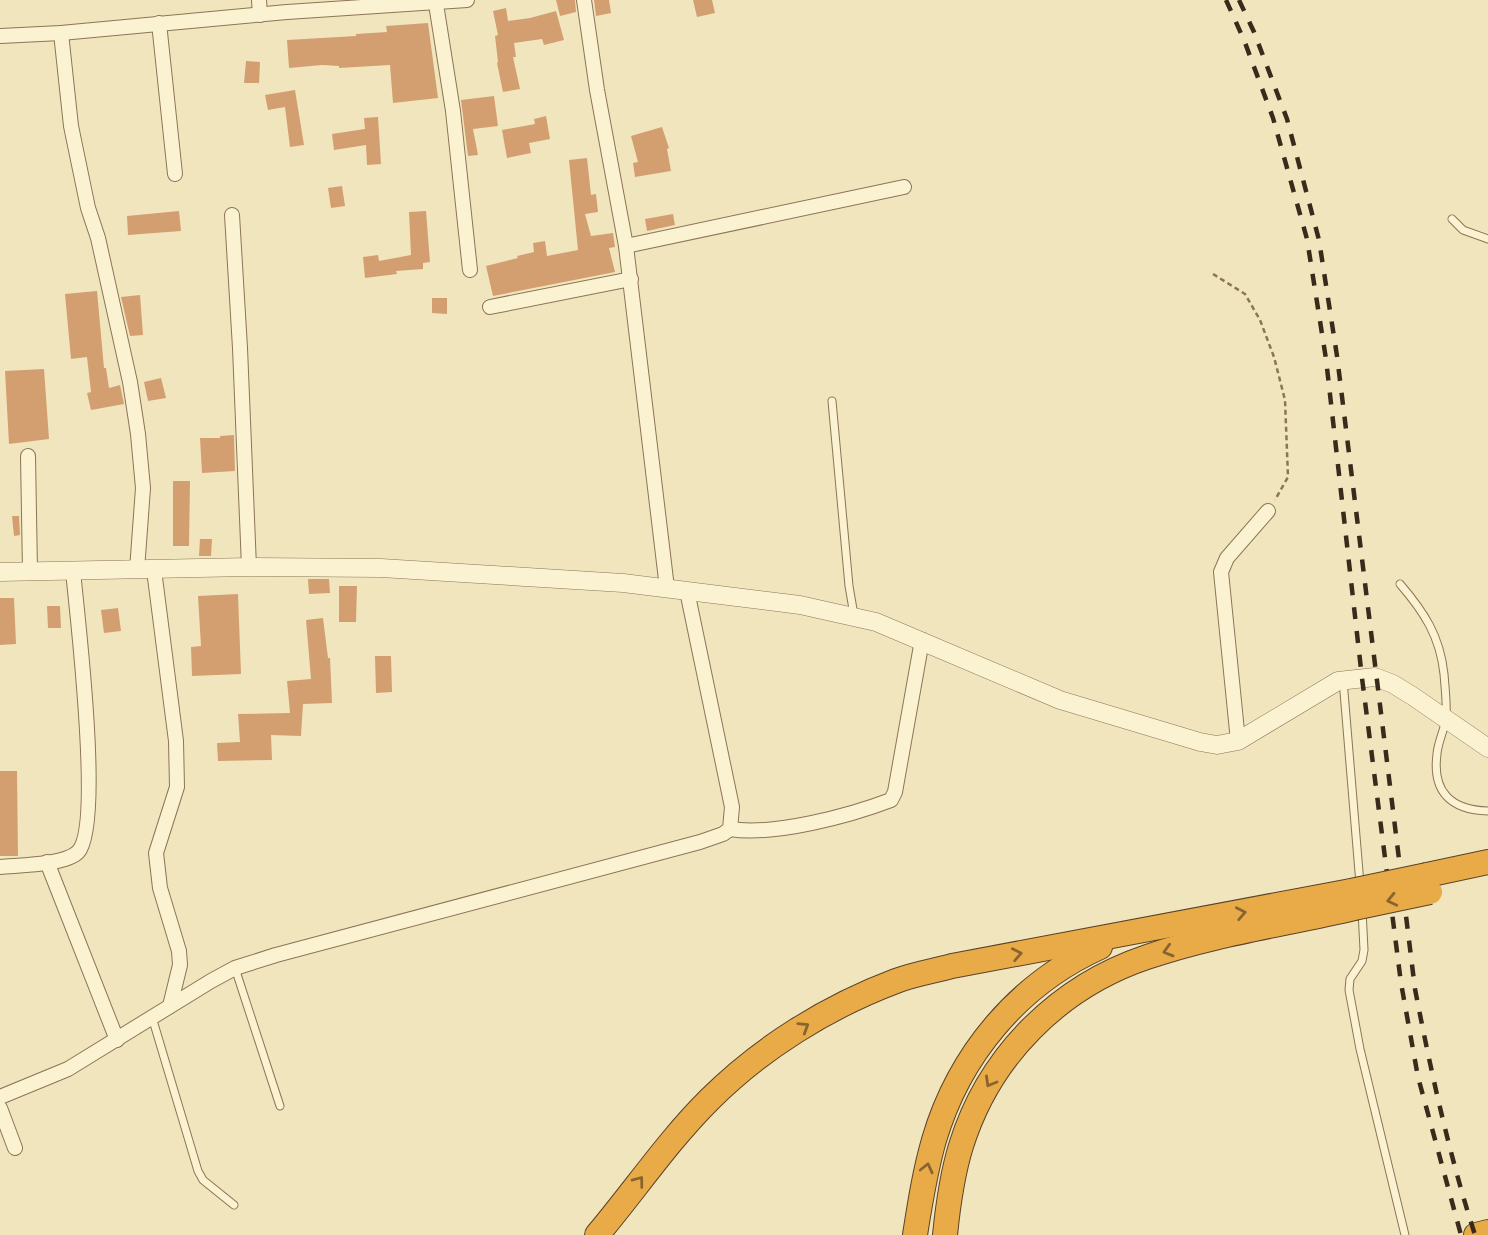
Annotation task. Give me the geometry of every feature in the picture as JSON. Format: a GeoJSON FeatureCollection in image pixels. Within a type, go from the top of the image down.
{"type":"FeatureCollection","features":[{"type":"Feature","properties":{"kind":"highway"},"geometry":{"type":"LineString","coordinates":[[944,1235],[954,1173],[968,1124],[979,1101],[1009,1052],[1047,1013],[1096,979],[1176,948],[1353,900],[1429,883],[1488,862]]}},
{"type":"Feature","properties":{"kind":"highway"},"geometry":{"type":"LineString","coordinates":[[1429,883],[1488,878]]}},
{"type":"Feature","properties":{"kind":"highway"},"geometry":{"type":"LineString","coordinates":[[597,1235],[645,1173],[709,1100],[736,1075],[776,1044],[822,1015],[886,985],[952,966],[1190,922],[1353,900]]}},
{"type":"Feature","properties":{"kind":"highway"},"geometry":{"type":"LineString","coordinates":[[915,1235],[926,1172],[942,1116],[964,1068],[998,1022],[1041,982],[1084,955],[1119,940],[1190,922]]}},
{"type":"Feature","properties":{"kind":"highway"},"geometry":{"type":"LineString","coordinates":[[1476,1235],[1488,1232]]}},
{"type":"Feature","properties":{"kind":"street"},"geometry":{"type":"LineString","coordinates":[[0,36],[159,23],[260,7],[436,4],[467,0]]}},
{"type":"Feature","properties":{"kind":"street"},"geometry":{"type":"LineString","coordinates":[[584,0],[597,90],[631,279],[667,588]]}},
{"type":"Feature","properties":{"kind":"street"},"geometry":{"type":"LineString","coordinates":[[436,4],[453,111],[470,270]]}},
{"type":"Feature","properties":{"kind":"street"},"geometry":{"type":"LineString","coordinates":[[159,23],[175,174]]}},
{"type":"Feature","properties":{"kind":"street"},"geometry":{"type":"LineString","coordinates":[[61,33],[71,126],[130,382],[143,488],[145,570],[175,731],[177,769],[174,800],[156,853],[160,888],[179,951],[180,965],[170,1006]]}},
{"type":"Feature","properties":{"kind":"street"},"geometry":{"type":"LineString","coordinates":[[626,246],[904,187]]}},
{"type":"Feature","properties":{"kind":"street"},"geometry":{"type":"LineString","coordinates":[[232,215],[249,567]]}},
{"type":"Feature","properties":{"kind":"street"},"geometry":{"type":"LineString","coordinates":[[490,307],[631,279]]}},
{"type":"Feature","properties":{"kind":"street"},"geometry":{"type":"LineString","coordinates":[[28,456],[30,571]]}},
{"type":"Feature","properties":{"kind":"street"},"geometry":{"type":"LineString","coordinates":[[1238,741],[1221,572],[1227,558],[1268,511]]}},
{"type":"Feature","properties":{"kind":"street"},"geometry":{"type":"LineString","coordinates":[[0,572],[249,567],[381,568],[667,588],[800,605],[854,616],[922,640],[1060,700],[1200,742],[1217,744],[1238,741],[1338,681],[1375,677],[1393,684],[1488,748]]}},
{"type":"Feature","properties":{"kind":"street"},"geometry":{"type":"LineString","coordinates":[[0,867],[69,857],[78,852],[86,834],[89,786],[85,690],[73,570]]}},
{"type":"Feature","properties":{"kind":"street"},"geometry":{"type":"LineString","coordinates":[[687,591],[732,807],[730,829]]}},
{"type":"Feature","properties":{"kind":"street"},"geometry":{"type":"LineString","coordinates":[[0,1097],[68,1069],[235,968],[688,845],[723,834],[730,829],[764,831],[854,812],[891,800],[895,792],[922,640]]}},
{"type":"Feature","properties":{"kind":"street"},"geometry":{"type":"LineString","coordinates":[[47,862],[117,1040]]}},
{"type":"Feature","properties":{"kind":"street"},"geometry":{"type":"LineString","coordinates":[[0,1108],[15,1148]]}},
{"type":"Feature","properties":{"kind":"lane"},"geometry":{"type":"LineString","coordinates":[[1452,219],[1463,229],[1488,239]]}},
{"type":"Feature","properties":{"kind":"lane"},"geometry":{"type":"LineString","coordinates":[[832,401],[854,616]]}},
{"type":"Feature","properties":{"kind":"lane"},"geometry":{"type":"LineString","coordinates":[[1400,584],[1423,611],[1434,632],[1444,672],[1446,718],[1436,755],[1441,791],[1456,805],[1470,811],[1488,811]]}},
{"type":"Feature","properties":{"kind":"lane"},"geometry":{"type":"LineString","coordinates":[[1343,680],[1364,950],[1362,961],[1350,979],[1349,990],[1360,1049],[1405,1235]]}},
{"type":"Feature","properties":{"kind":"lane"},"geometry":{"type":"LineString","coordinates":[[235,968],[280,1106]]}},
{"type":"Feature","properties":{"kind":"lane"},"geometry":{"type":"LineString","coordinates":[[152,1017],[198,1171],[203,1180],[234,1205]]}},
{"type":"Feature","properties":{"kind":"path"},"geometry":{"type":"LineString","coordinates":[[1213,274],[1245,294],[1260,320],[1274,357],[1285,400],[1288,477],[1268,511]]}},
{"type":"Feature","properties":{"kind":"building"},"geometry":{"type":"Polygon","coordinates":[[[556,0],[575,0],[576,12],[560,16],[556,0]]]}},
{"type":"Feature","properties":{"kind":"building"},"geometry":{"type":"Polygon","coordinates":[[[594,0],[609,0],[611,13],[596,16],[594,0]]]}},
{"type":"Feature","properties":{"kind":"building"},"geometry":{"type":"Polygon","coordinates":[[[693,0],[712,0],[715,13],[697,17],[693,0]]]}},
{"type":"Feature","properties":{"kind":"building"},"geometry":{"type":"Polygon","coordinates":[[[506,8],[508,21],[556,11],[564,40],[544,45],[542,39],[514,43],[516,57],[513,57],[520,89],[503,92],[497,63],[495,36],[498,35],[493,11],[506,8]]]}},
{"type":"Feature","properties":{"kind":"building"},"geometry":{"type":"Polygon","coordinates":[[[428,23],[438,98],[393,103],[390,65],[289,68],[287,40],[356,36],[387,32],[386,26],[428,23]]]}},
{"type":"Feature","properties":{"kind":"building"},"geometry":{"type":"Polygon","coordinates":[[[246,61],[260,62],[259,83],[244,83],[246,61]]]}},
{"type":"Feature","properties":{"kind":"building"},"geometry":{"type":"Polygon","coordinates":[[[295,90],[304,145],[290,147],[285,107],[268,110],[265,95],[295,90]]]}},
{"type":"Feature","properties":{"kind":"building"},"geometry":{"type":"Polygon","coordinates":[[[494,96],[498,126],[473,129],[478,155],[468,156],[461,100],[494,96]]]}},
{"type":"Feature","properties":{"kind":"building"},"geometry":{"type":"Polygon","coordinates":[[[546,116],[550,139],[529,143],[531,153],[507,158],[502,130],[535,124],[534,119],[546,116]]]}},
{"type":"Feature","properties":{"kind":"building"},"geometry":{"type":"Polygon","coordinates":[[[378,117],[381,164],[367,165],[366,145],[334,150],[332,134],[365,129],[364,118],[378,117]]]}},
{"type":"Feature","properties":{"kind":"building"},"geometry":{"type":"Polygon","coordinates":[[[662,127],[669,148],[671,171],[635,177],[633,163],[638,162],[631,136],[662,127]]]}},
{"type":"Feature","properties":{"kind":"building"},"geometry":{"type":"Polygon","coordinates":[[[587,158],[591,195],[596,194],[598,212],[585,214],[591,236],[613,233],[615,247],[609,248],[615,272],[493,296],[486,266],[534,252],[533,243],[545,241],[547,256],[578,250],[569,160],[587,158]]]}},
{"type":"Feature","properties":{"kind":"building"},"geometry":{"type":"Polygon","coordinates":[[[342,186],[345,206],[331,208],[328,188],[342,186]]]}},
{"type":"Feature","properties":{"kind":"building"},"geometry":{"type":"Polygon","coordinates":[[[179,211],[181,231],[128,235],[127,216],[179,211]]]}},
{"type":"Feature","properties":{"kind":"building"},"geometry":{"type":"Polygon","coordinates":[[[426,211],[430,262],[423,263],[423,269],[396,271],[397,274],[365,278],[363,257],[378,255],[379,261],[411,255],[409,212],[426,211]]]}},
{"type":"Feature","properties":{"kind":"building"},"geometry":{"type":"Polygon","coordinates":[[[673,214],[675,225],[647,231],[645,219],[673,214]]]}},
{"type":"Feature","properties":{"kind":"building"},"geometry":{"type":"Polygon","coordinates":[[[97,291],[104,368],[109,388],[120,385],[124,404],[91,410],[87,393],[91,392],[87,357],[71,359],[65,294],[97,291]]]}},
{"type":"Feature","properties":{"kind":"building"},"geometry":{"type":"Polygon","coordinates":[[[140,295],[143,335],[130,336],[121,297],[140,295]]]}},
{"type":"Feature","properties":{"kind":"building"},"geometry":{"type":"Polygon","coordinates":[[[432,298],[447,298],[447,314],[432,313],[432,298]]]}},
{"type":"Feature","properties":{"kind":"building"},"geometry":{"type":"Polygon","coordinates":[[[44,369],[49,439],[9,444],[5,371],[44,369]]]}},
{"type":"Feature","properties":{"kind":"building"},"geometry":{"type":"Polygon","coordinates":[[[161,378],[166,398],[148,401],[144,382],[161,378]]]}},
{"type":"Feature","properties":{"kind":"building"},"geometry":{"type":"Polygon","coordinates":[[[234,435],[235,471],[202,473],[200,438],[234,435]]]}},
{"type":"Feature","properties":{"kind":"building"},"geometry":{"type":"Polygon","coordinates":[[[173,481],[190,481],[189,546],[173,546],[173,481]]]}},
{"type":"Feature","properties":{"kind":"building"},"geometry":{"type":"Polygon","coordinates":[[[12,516],[19,516],[20,535],[14,536],[12,516]]]}},
{"type":"Feature","properties":{"kind":"building"},"geometry":{"type":"Polygon","coordinates":[[[200,539],[212,539],[211,556],[199,556],[200,539]]]}},
{"type":"Feature","properties":{"kind":"building"},"geometry":{"type":"Polygon","coordinates":[[[308,579],[329,579],[330,593],[309,594],[308,579]]]}},
{"type":"Feature","properties":{"kind":"building"},"geometry":{"type":"Polygon","coordinates":[[[339,586],[357,586],[356,622],[339,622],[339,586]]]}},
{"type":"Feature","properties":{"kind":"building"},"geometry":{"type":"Polygon","coordinates":[[[238,594],[241,674],[192,676],[191,647],[201,646],[198,596],[238,594]]]}},
{"type":"Feature","properties":{"kind":"building"},"geometry":{"type":"Polygon","coordinates":[[[0,598],[14,598],[16,644],[0,645],[0,598]]]}},
{"type":"Feature","properties":{"kind":"building"},"geometry":{"type":"Polygon","coordinates":[[[47,606],[60,606],[61,628],[48,628],[47,606]]]}},
{"type":"Feature","properties":{"kind":"building"},"geometry":{"type":"Polygon","coordinates":[[[118,608],[121,631],[104,633],[101,610],[118,608]]]}},
{"type":"Feature","properties":{"kind":"building"},"geometry":{"type":"Polygon","coordinates":[[[323,618],[330,658],[332,703],[303,704],[301,736],[271,735],[272,760],[218,761],[217,743],[240,742],[238,714],[290,713],[287,681],[311,679],[306,620],[323,618]]]}},
{"type":"Feature","properties":{"kind":"building"},"geometry":{"type":"Polygon","coordinates":[[[375,656],[391,656],[392,692],[376,693],[375,656]]]}},
{"type":"Feature","properties":{"kind":"building"},"geometry":{"type":"Polygon","coordinates":[[[0,771],[17,771],[18,856],[0,856],[0,771]]]}},
{"type":"Feature","properties":{"kind":"railway"},"geometry":{"type":"LineString","coordinates":[[1226,0],[1273,118],[1307,239],[1326,359],[1362,678],[1401,983],[1418,1077],[1461,1235]]}},
{"type":"Feature","properties":{"kind":"railway"},"geometry":{"type":"LineString","coordinates":[[1239,0],[1287,119],[1319,240],[1337,356],[1415,989],[1441,1113],[1475,1235]]}}]}
